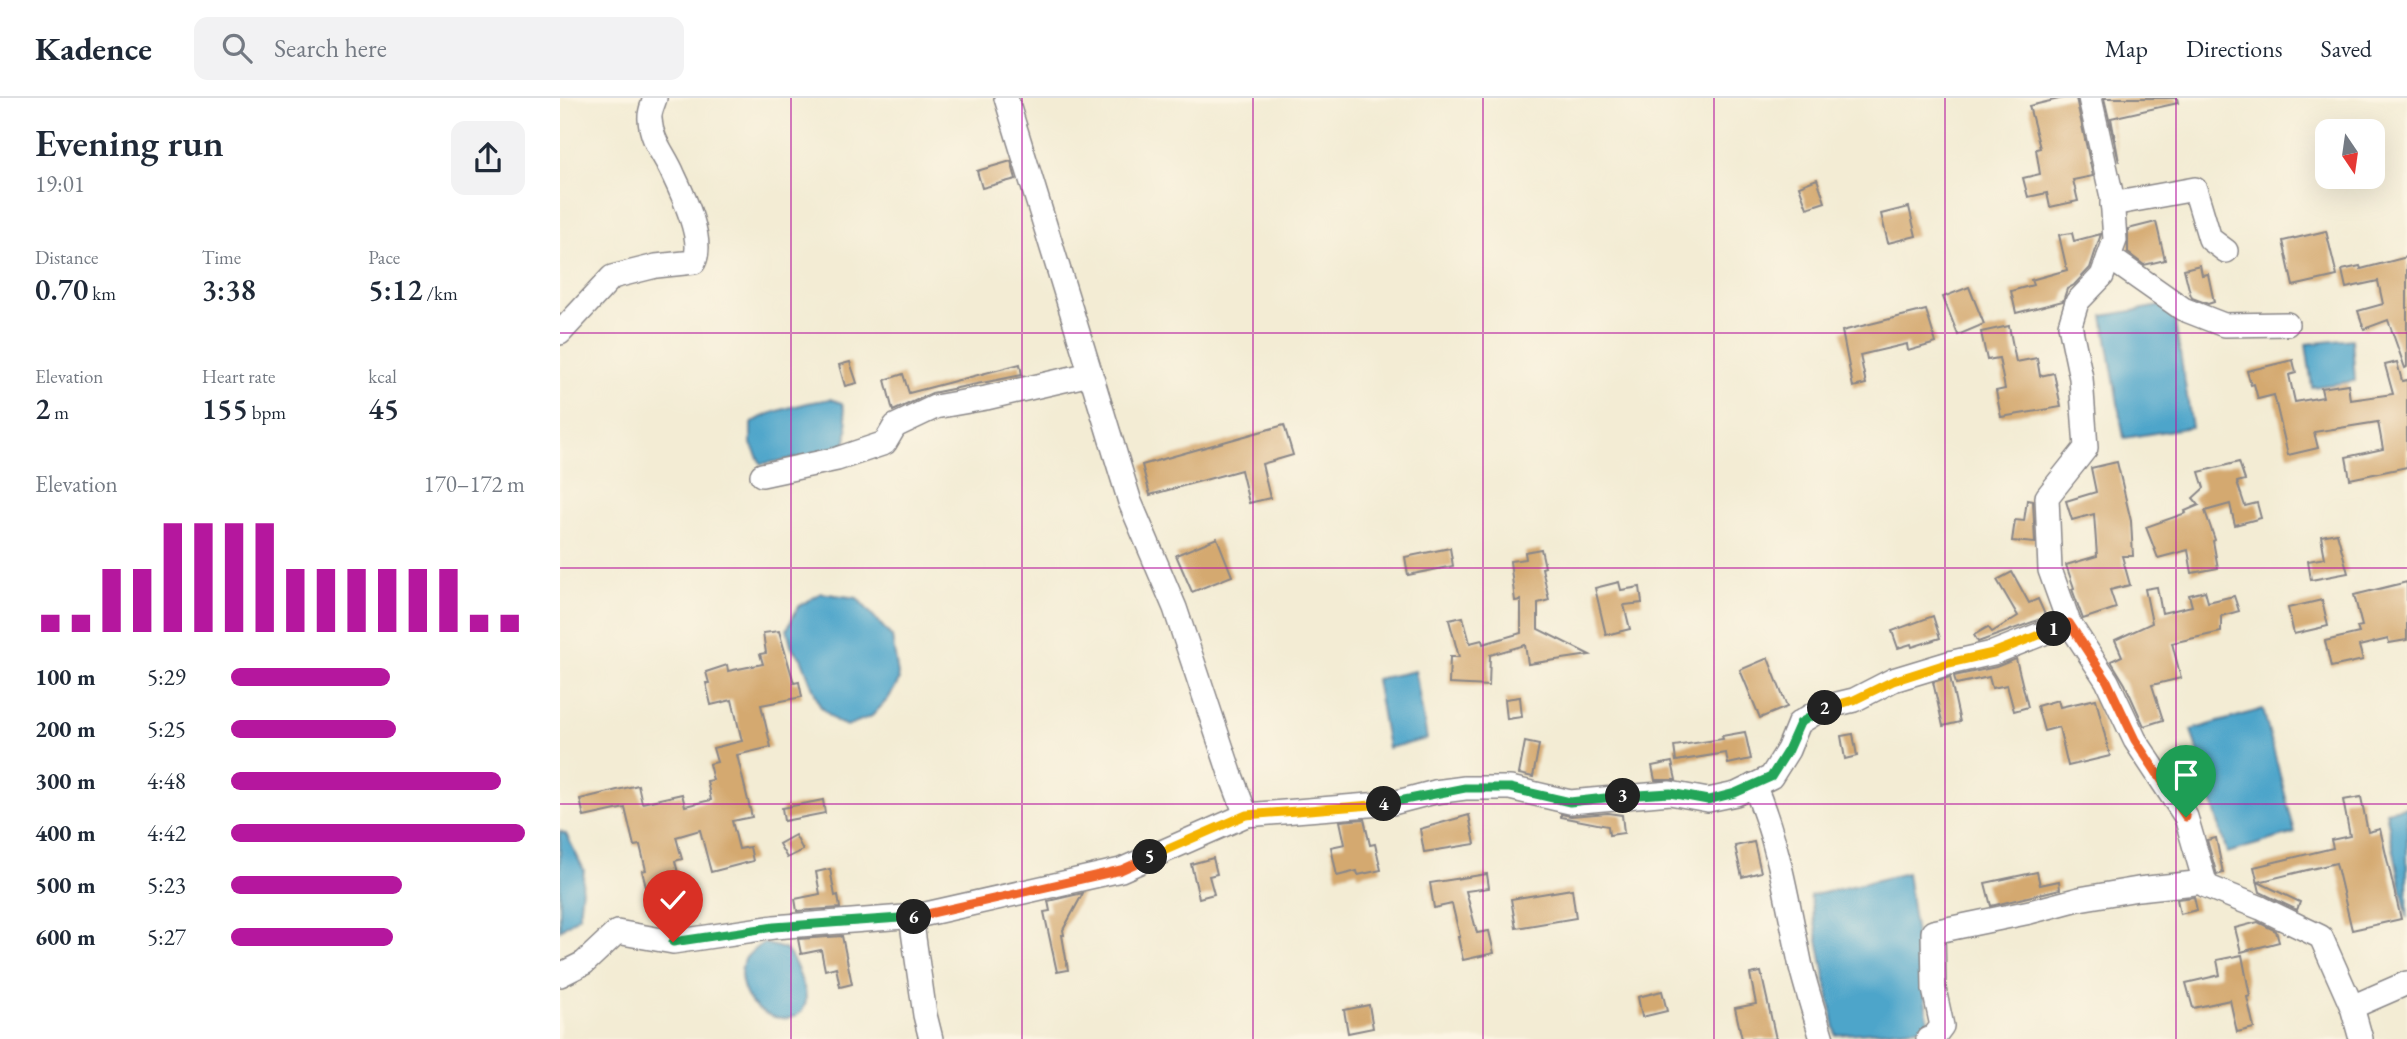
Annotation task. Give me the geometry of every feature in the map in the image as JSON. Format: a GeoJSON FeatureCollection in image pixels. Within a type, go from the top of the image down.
{"type":"FeatureCollection","features":[{"type":"Feature","properties":{"kind":"street"},"geometry":{"type":"LineString","coordinates":[[560,333],[612,277],[656,266],[694,262],[698,253],[697,237],[673,172],[653,138],[649,116],[655,98]]}},
{"type":"Feature","properties":{"kind":"street"},"geometry":{"type":"LineString","coordinates":[[1006,98],[1130,502],[1175,608],[1246,815]]}},
{"type":"Feature","properties":{"kind":"street"},"geometry":{"type":"LineString","coordinates":[[2090,98],[2112,204],[2115,240],[2102,276],[2077,302],[2070,325],[2081,378],[2086,448],[2047,497],[2050,570],[2069,623],[2107,681],[2135,740],[2186,817],[2206,886],[2261,908],[2321,937],[2352,1007],[2361,1039]]}},
{"type":"Feature","properties":{"kind":"street"},"geometry":{"type":"LineString","coordinates":[[2112,204],[2195,189],[2210,239],[2226,251]]}},
{"type":"Feature","properties":{"kind":"street"},"geometry":{"type":"LineString","coordinates":[[2109,257],[2183,309],[2224,325],[2287,324]]}},
{"type":"Feature","properties":{"kind":"street"},"geometry":{"type":"LineString","coordinates":[[762,475],[837,459],[885,443],[895,426],[935,407],[1090,374]]}},
{"type":"Feature","properties":{"kind":"street"},"geometry":{"type":"LineString","coordinates":[[560,975],[584,963],[617,932],[673,942],[774,927],[911,917],[1121,870],[1246,815],[1382,805],[1465,788],[1510,788],[1570,802],[1670,793],[1708,800],[1735,793],[1771,777],[1788,750],[1800,723],[1825,707],[1854,700],[1893,681],[1949,663],[1993,653],[2069,623]]}},
{"type":"Feature","properties":{"kind":"street"},"geometry":{"type":"LineString","coordinates":[[1754,785],[1767,817],[1802,968],[1822,1039]]}},
{"type":"Feature","properties":{"kind":"street"},"geometry":{"type":"LineString","coordinates":[[1928,1039],[1933,1038],[1942,1026],[1934,989],[1933,932],[2079,899],[2204,881]]}},
{"type":"Feature","properties":{"kind":"street"},"geometry":{"type":"LineString","coordinates":[[911,917],[931,1039]]}},
{"type":"Feature","properties":{"kind":"street"},"geometry":{"type":"LineString","coordinates":[[2352,1007],[2407,983]]}},
{"type":"Feature","properties":{"kind":"water"},"geometry":{"type":"Polygon","coordinates":[[[2172,304],[2192,427],[2124,438],[2103,316],[2172,304]]]}},
{"type":"Feature","properties":{"kind":"water"},"geometry":{"type":"Polygon","coordinates":[[[2352,339],[2355,381],[2312,387],[2306,344],[2352,339]]]}},
{"type":"Feature","properties":{"kind":"water"},"geometry":{"type":"Polygon","coordinates":[[[830,399],[842,403],[845,415],[847,433],[842,451],[761,464],[751,444],[751,424],[777,411],[830,399]]]}},
{"type":"Feature","properties":{"kind":"water"},"geometry":{"type":"Polygon","coordinates":[[[821,593],[857,598],[892,637],[899,681],[888,699],[872,716],[847,726],[837,722],[820,706],[801,658],[792,648],[787,629],[798,607],[821,593]]]}},
{"type":"Feature","properties":{"kind":"water"},"geometry":{"type":"Polygon","coordinates":[[[1415,671],[1427,739],[1388,748],[1376,679],[1415,671]]]}},
{"type":"Feature","properties":{"kind":"water"},"geometry":{"type":"Polygon","coordinates":[[[2263,709],[2295,833],[2227,853],[2191,730],[2263,709]]]}},
{"type":"Feature","properties":{"kind":"water"},"geometry":{"type":"Polygon","coordinates":[[[2407,807],[2407,918],[2386,811],[2407,807]]]}},
{"type":"Feature","properties":{"kind":"water"},"geometry":{"type":"Polygon","coordinates":[[[560,831],[566,834],[584,870],[579,916],[560,930],[560,831]]]}},
{"type":"Feature","properties":{"kind":"water"},"geometry":{"type":"Polygon","coordinates":[[[1907,873],[1929,1027],[1836,1035],[1810,896],[1907,873]]]}},
{"type":"Feature","properties":{"kind":"water"},"geometry":{"type":"Polygon","coordinates":[[[763,943],[785,949],[795,964],[806,999],[803,1010],[794,1017],[770,1016],[758,1009],[748,997],[742,982],[741,969],[748,955],[763,943]]]}},
{"type":"Feature","properties":{"kind":"building"},"geometry":{"type":"Polygon","coordinates":[[[2063,98],[2076,98],[2093,176],[2073,180],[2078,201],[2050,207],[2047,193],[2028,197],[2023,178],[2040,174],[2036,149],[2040,148],[2029,106],[2063,98]]]}},
{"type":"Feature","properties":{"kind":"building"},"geometry":{"type":"Polygon","coordinates":[[[2104,98],[2177,98],[2178,103],[2111,118],[2119,162],[2104,98]]]}},
{"type":"Feature","properties":{"kind":"building"},"geometry":{"type":"Polygon","coordinates":[[[1011,161],[1016,179],[982,188],[977,171],[1011,161]]]}},
{"type":"Feature","properties":{"kind":"building"},"geometry":{"type":"Polygon","coordinates":[[[1817,179],[1825,202],[1807,208],[1799,186],[1817,179]]]}},
{"type":"Feature","properties":{"kind":"building"},"geometry":{"type":"Polygon","coordinates":[[[1909,207],[1916,236],[1888,243],[1881,214],[1909,207]]]}},
{"type":"Feature","properties":{"kind":"building"},"geometry":{"type":"Polygon","coordinates":[[[2156,222],[2165,260],[2144,265],[2128,253],[2128,229],[2156,222]]]}},
{"type":"Feature","properties":{"kind":"building"},"geometry":{"type":"Polygon","coordinates":[[[2326,231],[2337,276],[2293,286],[2283,241],[2326,231]]]}},
{"type":"Feature","properties":{"kind":"building"},"geometry":{"type":"Polygon","coordinates":[[[2072,233],[2074,241],[2101,234],[2090,268],[2067,289],[2063,301],[2016,313],[2011,291],[2033,285],[2031,280],[2067,270],[2059,235],[2072,233]]]}},
{"type":"Feature","properties":{"kind":"building"},"geometry":{"type":"Polygon","coordinates":[[[2407,257],[2405,368],[2388,320],[2364,329],[2358,311],[2383,304],[2378,281],[2346,288],[2342,270],[2360,266],[2361,269],[2407,257]]]}},
{"type":"Feature","properties":{"kind":"building"},"geometry":{"type":"Polygon","coordinates":[[[2200,265],[2202,275],[2208,274],[2214,302],[2208,304],[2192,298],[2184,269],[2200,265]]]}},
{"type":"Feature","properties":{"kind":"building"},"geometry":{"type":"Polygon","coordinates":[[[1969,287],[1984,324],[1958,335],[1943,297],[1969,287]]]}},
{"type":"Feature","properties":{"kind":"building"},"geometry":{"type":"Polygon","coordinates":[[[1926,310],[1936,343],[1908,351],[1907,344],[1860,355],[1866,384],[1853,387],[1842,331],[1926,310]]]}},
{"type":"Feature","properties":{"kind":"building"},"geometry":{"type":"Polygon","coordinates":[[[2009,326],[2016,362],[2037,358],[2040,376],[2054,373],[2061,407],[2001,417],[1996,391],[2005,389],[1999,358],[1987,360],[1981,332],[2009,326]]]}},
{"type":"Feature","properties":{"kind":"building"},"geometry":{"type":"Polygon","coordinates":[[[2293,360],[2296,373],[2289,375],[2295,402],[2323,397],[2321,388],[2348,384],[2350,400],[2393,394],[2385,365],[2397,362],[2402,381],[2407,380],[2407,467],[2350,479],[2346,457],[2383,449],[2378,422],[2314,432],[2318,448],[2288,455],[2274,395],[2258,399],[2247,371],[2293,360]]]}},
{"type":"Feature","properties":{"kind":"building"},"geometry":{"type":"Polygon","coordinates":[[[850,362],[857,383],[845,386],[839,365],[850,362]]]}},
{"type":"Feature","properties":{"kind":"building"},"geometry":{"type":"Polygon","coordinates":[[[1020,364],[1022,375],[932,393],[893,411],[885,380],[903,374],[909,393],[1020,364]]]}},
{"type":"Feature","properties":{"kind":"building"},"geometry":{"type":"Polygon","coordinates":[[[1284,425],[1293,455],[1262,464],[1270,498],[1249,503],[1241,470],[1150,495],[1142,465],[1284,425]]]}},
{"type":"Feature","properties":{"kind":"building"},"geometry":{"type":"Polygon","coordinates":[[[2117,462],[2131,521],[2133,556],[2122,556],[2130,585],[2110,590],[2116,608],[2083,619],[2066,565],[2097,556],[2094,514],[2072,520],[2066,501],[2096,492],[2091,468],[2117,462]]]}},
{"type":"Feature","properties":{"kind":"building"},"geometry":{"type":"Polygon","coordinates":[[[2239,462],[2245,480],[2237,482],[2245,506],[2257,503],[2261,518],[2235,525],[2230,504],[2205,511],[2215,540],[2218,568],[2192,573],[2188,550],[2158,558],[2146,527],[2186,513],[2185,511],[2199,505],[2193,498],[2204,488],[2199,472],[2239,462]]]}},
{"type":"Feature","properties":{"kind":"building"},"geometry":{"type":"Polygon","coordinates":[[[2027,500],[2033,501],[2035,543],[2012,541],[2015,520],[2024,521],[2027,500]]]}},
{"type":"Feature","properties":{"kind":"building"},"geometry":{"type":"Polygon","coordinates":[[[2337,533],[2348,573],[2311,580],[2308,561],[2325,558],[2321,536],[2337,533]]]}},
{"type":"Feature","properties":{"kind":"building"},"geometry":{"type":"Polygon","coordinates":[[[1217,538],[1232,576],[1192,592],[1176,555],[1217,538]]]}},
{"type":"Feature","properties":{"kind":"building"},"geometry":{"type":"Polygon","coordinates":[[[1450,548],[1453,566],[1408,575],[1405,557],[1450,548]]]}},
{"type":"Feature","properties":{"kind":"building"},"geometry":{"type":"Polygon","coordinates":[[[1541,549],[1549,600],[1538,603],[1538,629],[1590,655],[1528,664],[1525,645],[1490,655],[1489,686],[1449,684],[1450,657],[1459,657],[1449,620],[1463,617],[1470,643],[1482,640],[1483,644],[1521,633],[1521,600],[1515,601],[1510,561],[1526,559],[1525,552],[1541,549]]]}},
{"type":"Feature","properties":{"kind":"building"},"geometry":{"type":"Polygon","coordinates":[[[2012,572],[2029,603],[2038,599],[2046,617],[1978,642],[1974,635],[1988,627],[1992,632],[2018,616],[1997,580],[2012,572]]]}},
{"type":"Feature","properties":{"kind":"building"},"geometry":{"type":"Polygon","coordinates":[[[1619,582],[1621,590],[1640,587],[1642,603],[1624,605],[1630,629],[1606,635],[1595,588],[1619,582]]]}},
{"type":"Feature","properties":{"kind":"building"},"geometry":{"type":"Polygon","coordinates":[[[2407,582],[2407,640],[2389,643],[2388,639],[2359,646],[2363,660],[2331,667],[2325,641],[2359,633],[2357,627],[2362,626],[2354,595],[2407,582]]]}},
{"type":"Feature","properties":{"kind":"building"},"geometry":{"type":"Polygon","coordinates":[[[2157,587],[2162,613],[2192,606],[2189,595],[2205,591],[2208,602],[2234,596],[2239,611],[2221,616],[2221,632],[2172,643],[2181,678],[2152,685],[2163,720],[2144,726],[2111,661],[2122,656],[2115,640],[2152,623],[2145,589],[2157,587]]]}},
{"type":"Feature","properties":{"kind":"building"},"geometry":{"type":"Polygon","coordinates":[[[2322,600],[2328,626],[2294,634],[2288,608],[2322,600]]]}},
{"type":"Feature","properties":{"kind":"building"},"geometry":{"type":"Polygon","coordinates":[[[1933,616],[1940,638],[1912,647],[1911,644],[1898,648],[1892,631],[1933,616]]]}},
{"type":"Feature","properties":{"kind":"building"},"geometry":{"type":"Polygon","coordinates":[[[779,631],[794,683],[799,682],[802,697],[761,705],[771,747],[737,755],[752,817],[732,821],[739,849],[750,847],[753,861],[711,872],[700,830],[676,837],[682,859],[675,861],[682,889],[675,891],[682,922],[662,926],[654,894],[648,895],[642,871],[646,870],[640,845],[634,846],[625,808],[584,817],[580,799],[638,785],[642,803],[682,794],[685,806],[711,800],[707,781],[713,780],[709,764],[717,762],[713,748],[742,741],[732,700],[711,705],[706,672],[727,665],[728,671],[763,664],[760,654],[766,653],[763,633],[779,631]]]}},
{"type":"Feature","properties":{"kind":"building"},"geometry":{"type":"Polygon","coordinates":[[[1768,658],[1787,707],[1760,718],[1740,670],[1768,658]]]}},
{"type":"Feature","properties":{"kind":"building"},"geometry":{"type":"Polygon","coordinates":[[[2016,659],[2028,707],[2014,711],[2007,685],[1992,688],[1989,677],[1956,684],[1954,676],[1996,667],[2016,659]]]}},
{"type":"Feature","properties":{"kind":"building"},"geometry":{"type":"Polygon","coordinates":[[[1950,677],[1960,722],[1943,726],[1933,682],[1950,677]]]}},
{"type":"Feature","properties":{"kind":"building"},"geometry":{"type":"Polygon","coordinates":[[[1520,697],[1522,717],[1507,719],[1505,699],[1520,697]]]}},
{"type":"Feature","properties":{"kind":"building"},"geometry":{"type":"Polygon","coordinates":[[[2096,699],[2110,756],[2068,766],[2059,727],[2044,731],[2037,706],[2058,700],[2060,707],[2096,699]]]}},
{"type":"Feature","properties":{"kind":"building"},"geometry":{"type":"Polygon","coordinates":[[[1745,732],[1751,759],[1728,764],[1726,753],[1676,761],[1674,746],[1723,739],[1722,736],[1745,732]]]}},
{"type":"Feature","properties":{"kind":"building"},"geometry":{"type":"Polygon","coordinates":[[[1853,734],[1857,756],[1845,759],[1841,736],[1853,734]]]}},
{"type":"Feature","properties":{"kind":"building"},"geometry":{"type":"Polygon","coordinates":[[[1525,742],[1539,745],[1533,777],[1519,774],[1525,742]]]}},
{"type":"Feature","properties":{"kind":"building"},"geometry":{"type":"Polygon","coordinates":[[[1672,762],[1676,780],[1655,780],[1652,766],[1672,762]]]}},
{"type":"Feature","properties":{"kind":"building"},"geometry":{"type":"Polygon","coordinates":[[[2361,797],[2368,832],[2380,829],[2401,919],[2352,930],[2336,863],[2258,882],[2300,902],[2297,910],[2260,892],[2254,867],[2333,848],[2331,840],[2350,836],[2343,800],[2361,797]]]}},
{"type":"Feature","properties":{"kind":"building"},"geometry":{"type":"Polygon","coordinates":[[[823,800],[825,813],[784,821],[782,808],[823,800]]]}},
{"type":"Feature","properties":{"kind":"building"},"geometry":{"type":"Polygon","coordinates":[[[1608,813],[1622,815],[1624,833],[1609,835],[1608,826],[1561,817],[1561,814],[1571,816],[1608,813]]]}},
{"type":"Feature","properties":{"kind":"building"},"geometry":{"type":"Polygon","coordinates":[[[1469,815],[1475,844],[1424,852],[1420,829],[1469,815]]]}},
{"type":"Feature","properties":{"kind":"building"},"geometry":{"type":"Polygon","coordinates":[[[1364,819],[1370,845],[1375,844],[1381,870],[1358,875],[1357,871],[1337,876],[1331,847],[1345,844],[1340,821],[1364,819]]]}},
{"type":"Feature","properties":{"kind":"building"},"geometry":{"type":"Polygon","coordinates":[[[795,835],[803,850],[787,858],[779,844],[795,835]]]}},
{"type":"Feature","properties":{"kind":"building"},"geometry":{"type":"Polygon","coordinates":[[[2216,838],[2223,873],[2217,875],[2207,840],[2216,838]]]}},
{"type":"Feature","properties":{"kind":"building"},"geometry":{"type":"Polygon","coordinates":[[[1754,842],[1761,872],[1742,877],[1735,846],[1754,842]]]}},
{"type":"Feature","properties":{"kind":"building"},"geometry":{"type":"Polygon","coordinates":[[[1213,858],[1217,874],[1209,876],[1214,894],[1199,898],[1191,864],[1213,858]]]}},
{"type":"Feature","properties":{"kind":"building"},"geometry":{"type":"Polygon","coordinates":[[[830,869],[840,908],[797,911],[795,899],[820,894],[816,872],[830,869]]]}},
{"type":"Feature","properties":{"kind":"building"},"geometry":{"type":"Polygon","coordinates":[[[2037,872],[2040,885],[2059,881],[2060,889],[1991,906],[1985,883],[2037,872]]]}},
{"type":"Feature","properties":{"kind":"building"},"geometry":{"type":"Polygon","coordinates":[[[1487,874],[1489,888],[1466,891],[1477,933],[1489,931],[1494,953],[1463,960],[1452,904],[1434,908],[1430,883],[1487,874]]]}},
{"type":"Feature","properties":{"kind":"building"},"geometry":{"type":"Polygon","coordinates":[[[1572,889],[1576,918],[1516,928],[1511,899],[1572,889]]]}},
{"type":"Feature","properties":{"kind":"building"},"geometry":{"type":"Polygon","coordinates":[[[1083,893],[1062,935],[1068,970],[1057,972],[1044,912],[1050,911],[1048,901],[1083,893]]]}},
{"type":"Feature","properties":{"kind":"building"},"geometry":{"type":"Polygon","coordinates":[[[2194,897],[2197,910],[2180,914],[2177,899],[2194,897]]]}},
{"type":"Feature","properties":{"kind":"building"},"geometry":{"type":"Polygon","coordinates":[[[2258,922],[2276,931],[2279,942],[2241,952],[2235,928],[2258,922]]]}},
{"type":"Feature","properties":{"kind":"building"},"geometry":{"type":"Polygon","coordinates":[[[842,936],[852,984],[840,987],[836,967],[825,970],[821,950],[801,954],[798,939],[842,936]]]}},
{"type":"Feature","properties":{"kind":"building"},"geometry":{"type":"Polygon","coordinates":[[[2242,955],[2254,1028],[2237,1032],[2230,1000],[2193,1008],[2186,983],[2220,975],[2217,960],[2242,955]]]}},
{"type":"Feature","properties":{"kind":"building"},"geometry":{"type":"Polygon","coordinates":[[[1761,972],[1776,1039],[1742,1039],[1735,1008],[1756,1004],[1750,974],[1761,972]]]}},
{"type":"Feature","properties":{"kind":"building"},"geometry":{"type":"Polygon","coordinates":[[[1662,991],[1667,1011],[1642,1017],[1638,997],[1662,991]]]}},
{"type":"Feature","properties":{"kind":"building"},"geometry":{"type":"Polygon","coordinates":[[[1369,1005],[1373,1028],[1348,1033],[1344,1010],[1369,1005]]]}},
{"type":"Feature","properties":{"kind":"route"},"geometry":{"type":"LineString","coordinates":[[673,942],[774,927],[917,916],[1121,870],[1246,815],[1393,803],[1465,788],[1510,788],[1570,802],[1670,793],[1708,800],[1735,793],[1771,777],[1788,750],[1800,723],[1825,707],[1854,700],[1893,681],[1949,663],[1993,653],[2069,623],[2107,681],[2135,740],[2186,817]]}}]}
